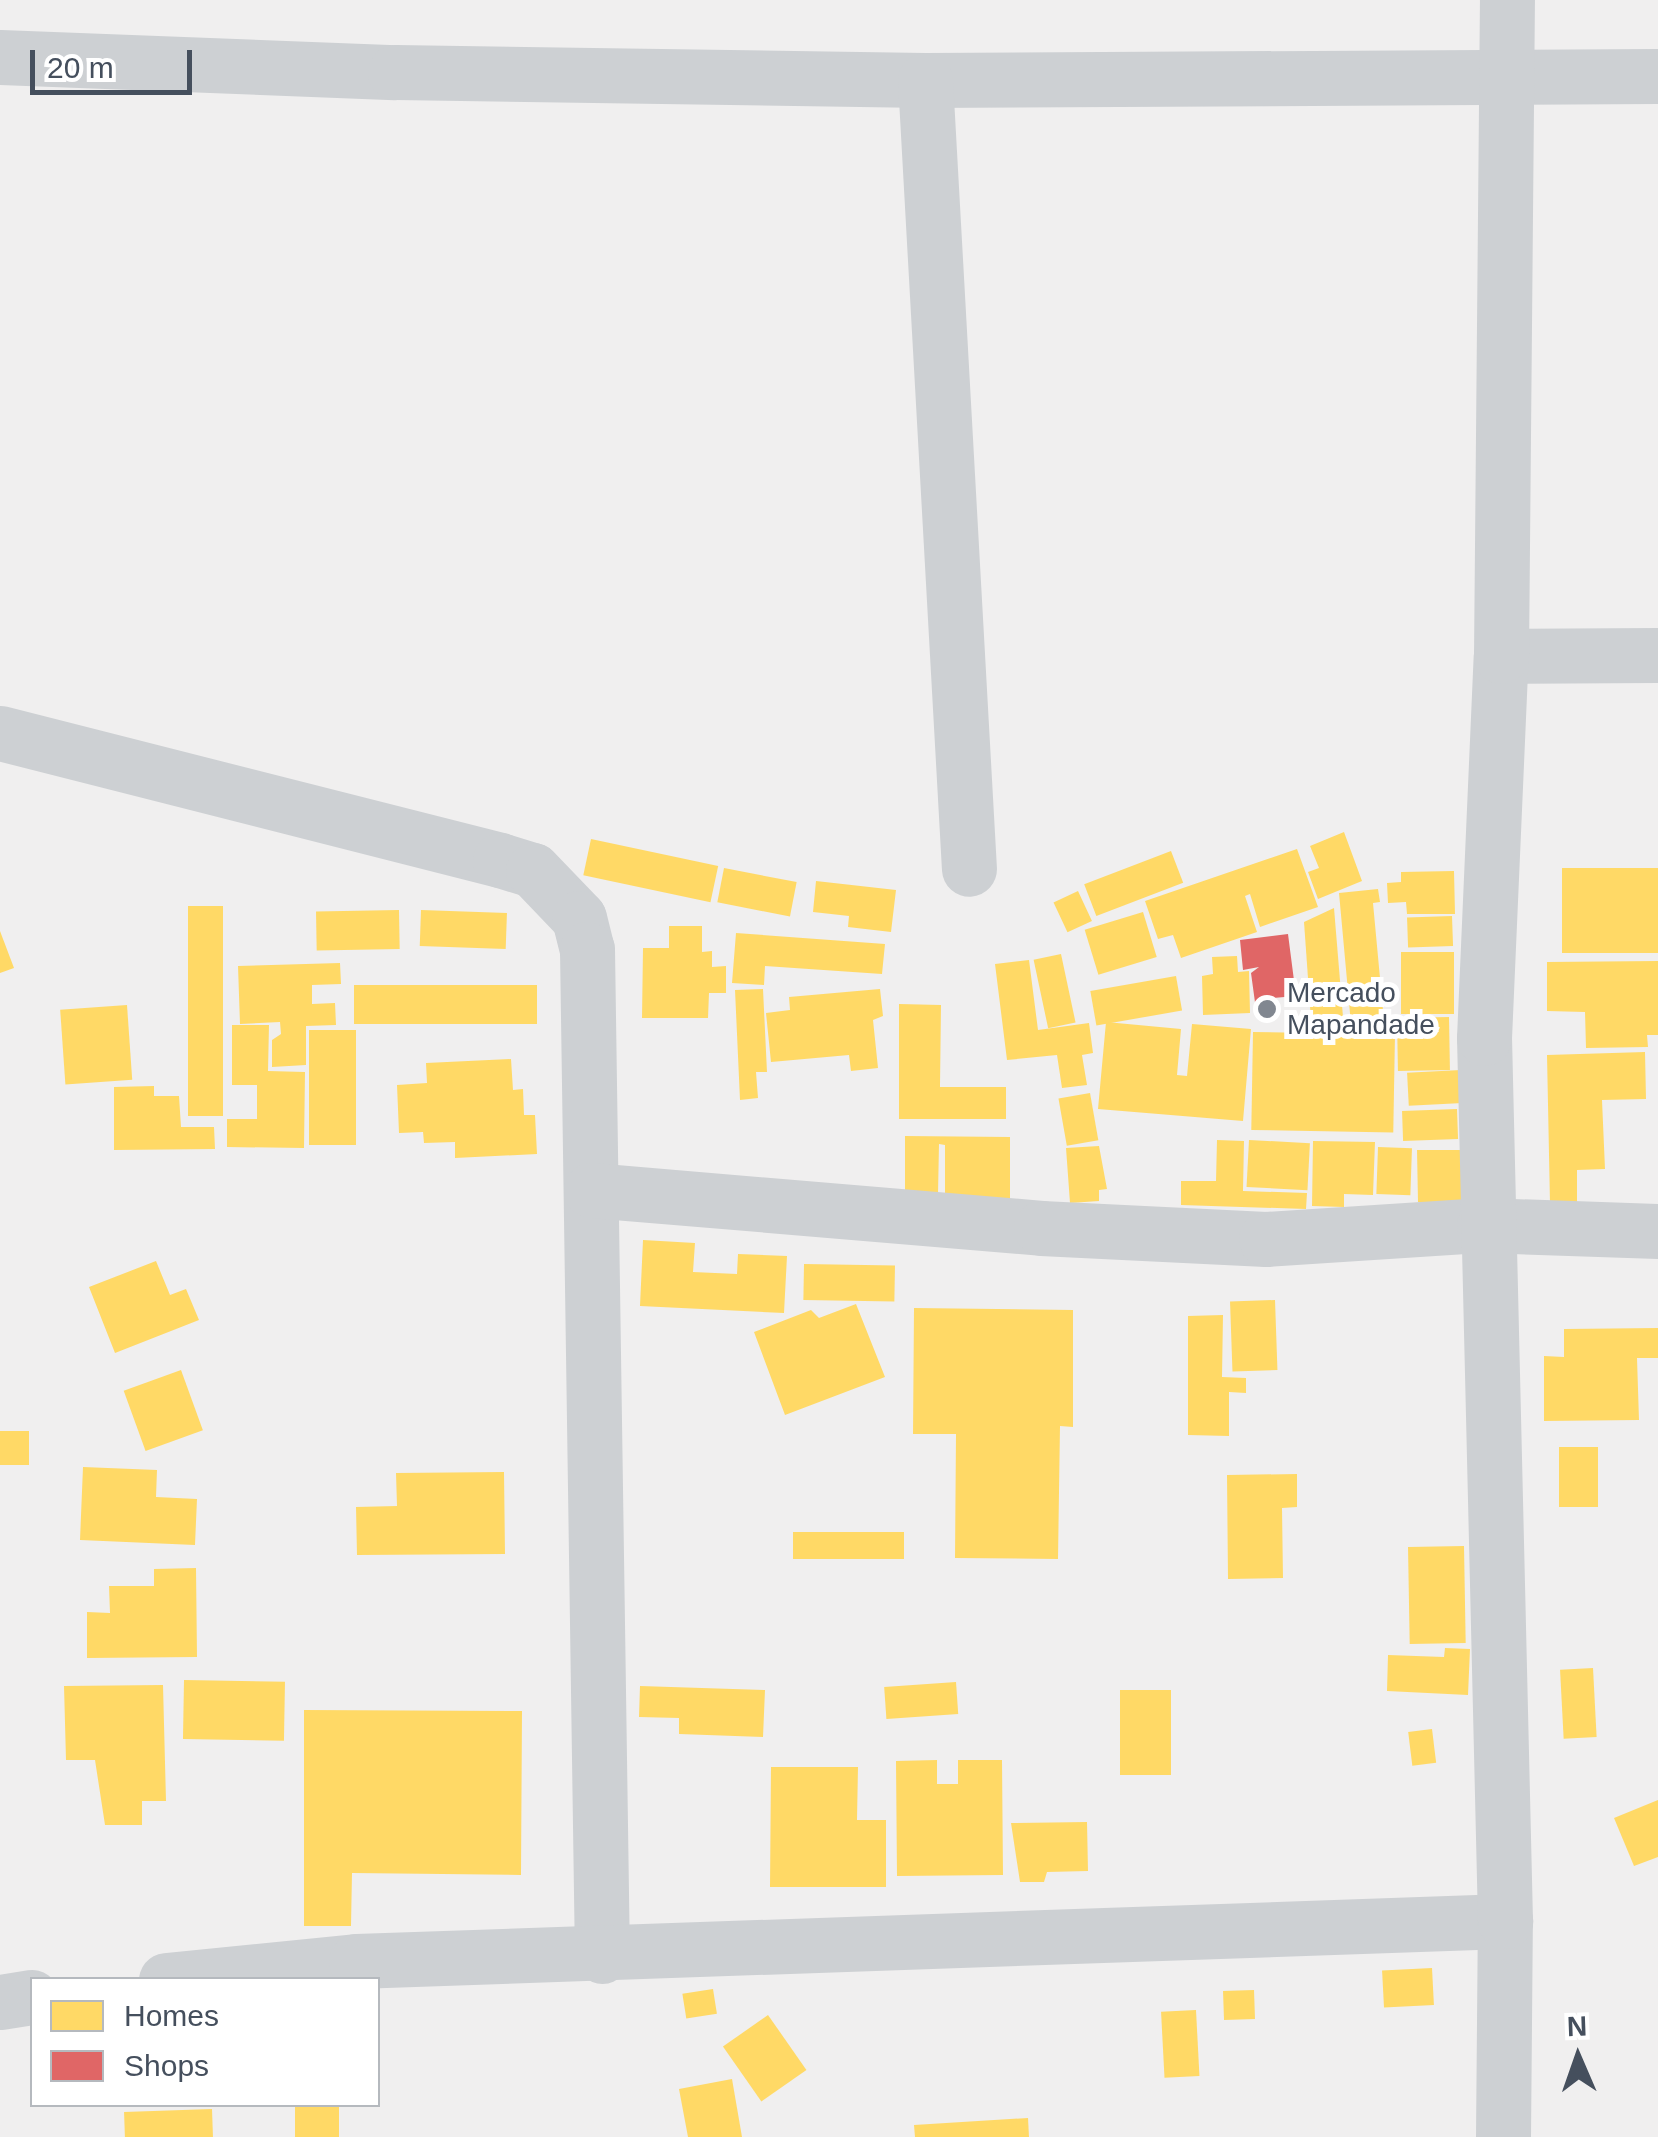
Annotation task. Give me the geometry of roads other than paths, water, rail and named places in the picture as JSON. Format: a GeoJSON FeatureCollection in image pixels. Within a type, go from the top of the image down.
{"type":"FeatureCollection","features":[{"type":"Feature","properties":{"kind":"street"},"geometry":{"type":"LineString","coordinates":[[1503,2137],[1504,1921],[1484,1225],[1484,1038],[1501,656],[1507,0]]}},
{"type":"Feature","properties":{"kind":"street"},"geometry":{"type":"LineString","coordinates":[[0,57],[395,72],[924,80],[1658,76]]}},
{"type":"Feature","properties":{"kind":"street"},"geometry":{"type":"LineString","coordinates":[[924,80],[969,870]]}},
{"type":"Feature","properties":{"kind":"street"},"geometry":{"type":"LineString","coordinates":[[1501,656],[1658,655]]}},
{"type":"Feature","properties":{"kind":"street"},"geometry":{"type":"LineString","coordinates":[[0,733],[533,870],[579,918],[586,950],[602,1956]]}},
{"type":"Feature","properties":{"kind":"street"},"geometry":{"type":"LineString","coordinates":[[591,1190],[1041,1228],[1266,1239],[1484,1225],[1658,1231]]}},
{"type":"Feature","properties":{"kind":"street"},"geometry":{"type":"LineString","coordinates":[[198,1977],[356,1962],[1504,1921]]}},
{"type":"Feature","properties":{"kind":"street"},"geometry":{"type":"LineString","coordinates":[[0,2002],[30,1997]]}},
{"type":"Feature","properties":{"kind":"place","name":"Mercado Mapandade"},"geometry":{"type":"Point","coordinates":[1267,1009]}}]}
